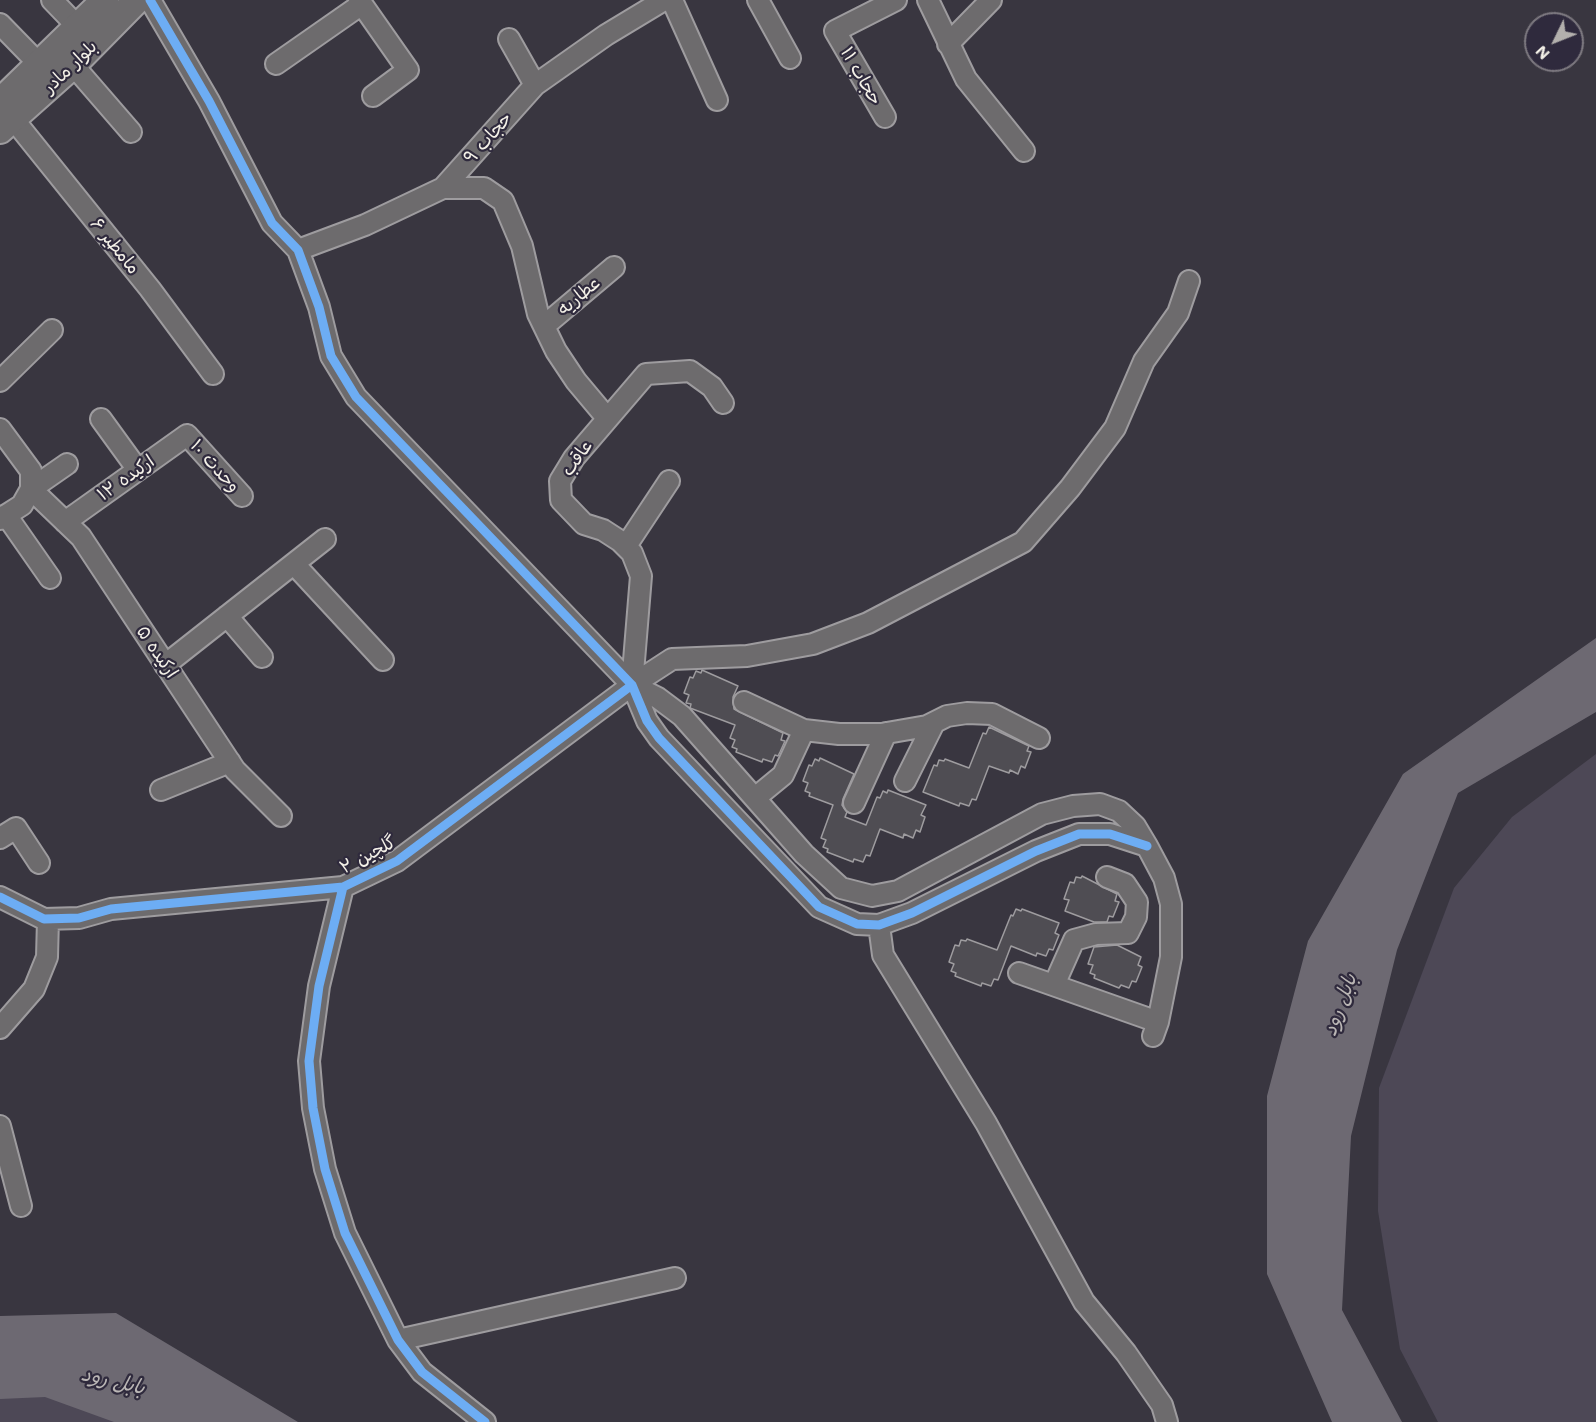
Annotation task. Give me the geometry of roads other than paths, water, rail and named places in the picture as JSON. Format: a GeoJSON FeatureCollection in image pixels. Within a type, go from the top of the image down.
{"type":"FeatureCollection","features":[{"type":"Feature","properties":{"kind":"main road","name":"بلوار مادر"},"geometry":{"type":"LineString","coordinates":[[5,118],[40,64],[105,0]]}},
{"type":"Feature","properties":{"kind":"main road","name":"بلوار مادر"},"geometry":{"type":"LineString","coordinates":[[5,118],[73,65],[137,0]]}},
{"type":"Feature","properties":{"kind":"street"},"geometry":{"type":"LineString","coordinates":[[52,0],[77,26]]}},
{"type":"Feature","properties":{"kind":"street"},"geometry":{"type":"LineString","coordinates":[[150,0],[209,101],[272,223],[298,250],[319,307],[331,356],[356,397],[632,685],[658,698],[682,716],[804,854],[842,888],[872,896],[898,891],[1042,814],[1073,806],[1100,804],[1119,811],[1135,826],[1164,878],[1172,904],[1171,957],[1155,1029],[1054,985],[1019,973]]}},
{"type":"Feature","properties":{"kind":"street","name":"حجاب ۹"},"geometry":{"type":"LineString","coordinates":[[298,250],[364,225],[443,188],[535,85],[606,35],[664,0]]}},
{"type":"Feature","properties":{"kind":"street"},"geometry":{"type":"LineString","coordinates":[[672,0],[717,100]]}},
{"type":"Feature","properties":{"kind":"street"},"geometry":{"type":"LineString","coordinates":[[758,0],[790,58]]}},
{"type":"Feature","properties":{"kind":"street","name":"حجاب ۱۱"},"geometry":{"type":"LineString","coordinates":[[885,117],[835,31],[896,0]]}},
{"type":"Feature","properties":{"kind":"street"},"geometry":{"type":"LineString","coordinates":[[928,0],[966,79],[1024,151]]}},
{"type":"Feature","properties":{"kind":"street"},"geometry":{"type":"LineString","coordinates":[[948,44],[992,0]]}},
{"type":"Feature","properties":{"kind":"street"},"geometry":{"type":"LineString","coordinates":[[276,64],[361,2],[408,70],[373,96]]}},
{"type":"Feature","properties":{"kind":"street"},"geometry":{"type":"LineString","coordinates":[[0,24],[40,64]]}},
{"type":"Feature","properties":{"kind":"street"},"geometry":{"type":"LineString","coordinates":[[509,39],[535,85]]}},
{"type":"Feature","properties":{"kind":"street"},"geometry":{"type":"LineString","coordinates":[[73,65],[130,132]]}},
{"type":"Feature","properties":{"kind":"street","name":"مامطیر ۶"},"geometry":{"type":"LineString","coordinates":[[5,118],[150,289],[213,374]]}},
{"type":"Feature","properties":{"kind":"street"},"geometry":{"type":"LineString","coordinates":[[443,188],[484,188],[503,201],[522,246],[538,314],[576,381],[608,418]]}},
{"type":"Feature","properties":{"kind":"street","name":"عطاریه"},"geometry":{"type":"LineString","coordinates":[[544,326],[614,267]]}},
{"type":"Feature","properties":{"kind":"street","name":"گلچین ۲"},"geometry":{"type":"LineString","coordinates":[[0,897],[48,919],[80,918],[111,909],[344,887],[397,861],[632,685],[672,659],[747,656],[824,640],[868,623],[1023,542],[1070,488],[1115,428],[1144,361],[1178,314],[1189,281]]}},
{"type":"Feature","properties":{"kind":"street"},"geometry":{"type":"LineString","coordinates":[[0,381],[52,330]]}},
{"type":"Feature","properties":{"kind":"street","name":"عاقب"},"geometry":{"type":"LineString","coordinates":[[632,685],[641,576],[632,553],[626,546],[603,530],[584,524],[561,500],[560,481],[574,458],[646,374],[690,370],[712,387],[723,403]]}},
{"type":"Feature","properties":{"kind":"street"},"geometry":{"type":"LineString","coordinates":[[101,419],[138,471]]}},
{"type":"Feature","properties":{"kind":"street"},"geometry":{"type":"LineString","coordinates":[[0,429],[31,471],[31,489]]}},
{"type":"Feature","properties":{"kind":"street","name":"ارکیده ۱۲"},"geometry":{"type":"LineString","coordinates":[[65,522],[187,435]]}},
{"type":"Feature","properties":{"kind":"street","name":"وحدت ۱۰"},"geometry":{"type":"LineString","coordinates":[[187,435],[242,496]]}},
{"type":"Feature","properties":{"kind":"street"},"geometry":{"type":"LineString","coordinates":[[50,578],[3,517],[22,505],[31,489],[67,464]]}},
{"type":"Feature","properties":{"kind":"street"},"geometry":{"type":"LineString","coordinates":[[626,546],[669,481]]}},
{"type":"Feature","properties":{"kind":"street","name":"ارکیده ۵"},"geometry":{"type":"LineString","coordinates":[[31,489],[81,537],[230,762],[281,816]]}},
{"type":"Feature","properties":{"kind":"street"},"geometry":{"type":"LineString","coordinates":[[165,665],[325,539]]}},
{"type":"Feature","properties":{"kind":"street"},"geometry":{"type":"LineString","coordinates":[[294,564],[383,660]]}},
{"type":"Feature","properties":{"kind":"street"},"geometry":{"type":"LineString","coordinates":[[227,616],[262,657]]}},
{"type":"Feature","properties":{"kind":"street"},"geometry":{"type":"LineString","coordinates":[[632,685],[647,721],[659,738],[819,907],[857,924],[879,925],[912,913],[1036,851],[1079,834],[1110,834],[1147,846]]}},
{"type":"Feature","properties":{"kind":"street"},"geometry":{"type":"LineString","coordinates":[[744,702],[804,730],[839,734],[886,733],[934,723],[947,716],[967,713],[992,714],[1039,738]]}},
{"type":"Feature","properties":{"kind":"street"},"geometry":{"type":"LineString","coordinates":[[905,781],[934,723]]}},
{"type":"Feature","properties":{"kind":"street"},"geometry":{"type":"LineString","coordinates":[[755,798],[783,775],[804,730]]}},
{"type":"Feature","properties":{"kind":"street"},"geometry":{"type":"LineString","coordinates":[[854,803],[886,733]]}},
{"type":"Feature","properties":{"kind":"street"},"geometry":{"type":"LineString","coordinates":[[161,790],[230,762]]}},
{"type":"Feature","properties":{"kind":"street"},"geometry":{"type":"LineString","coordinates":[[0,838],[16,828],[39,863]]}},
{"type":"Feature","properties":{"kind":"street"},"geometry":{"type":"LineString","coordinates":[[783,869],[804,854]]}},
{"type":"Feature","properties":{"kind":"street"},"geometry":{"type":"LineString","coordinates":[[1054,985],[1074,940],[1096,934],[1128,933],[1136,917],[1137,902],[1125,884],[1107,877]]}},
{"type":"Feature","properties":{"kind":"street"},"geometry":{"type":"LineString","coordinates":[[344,887],[319,986],[310,1050],[313,1108],[325,1169],[345,1233],[398,1340],[422,1371],[485,1422]]}},
{"type":"Feature","properties":{"kind":"street"},"geometry":{"type":"LineString","coordinates":[[0,1028],[34,989],[47,957],[48,919]]}},
{"type":"Feature","properties":{"kind":"street"},"geometry":{"type":"LineString","coordinates":[[879,925],[883,955],[986,1124],[1084,1302],[1126,1353],[1162,1405],[1167,1422]]}},
{"type":"Feature","properties":{"kind":"street"},"geometry":{"type":"LineString","coordinates":[[0,1126],[21,1206]]}},
{"type":"Feature","properties":{"kind":"street"},"geometry":{"type":"LineString","coordinates":[[398,1340],[675,1278]]}},
{"type":"Feature","properties":{"kind":"water","name":"بابل رود"},"geometry":{"type":"Polygon","coordinates":[[[1596,638],[1596,712],[1458,793],[1397,950],[1351,1136],[1342,1310],[1402,1422],[1332,1422],[1267,1274],[1267,1096],[1308,941],[1403,774],[1596,638]]]}},
{"type":"Feature","properties":{"kind":"water","name":"بابل رود"},"geometry":{"type":"Polygon","coordinates":[[[116,1313],[298,1422],[114,1422],[45,1397],[0,1399],[0,1316],[116,1313]]]}}]}
